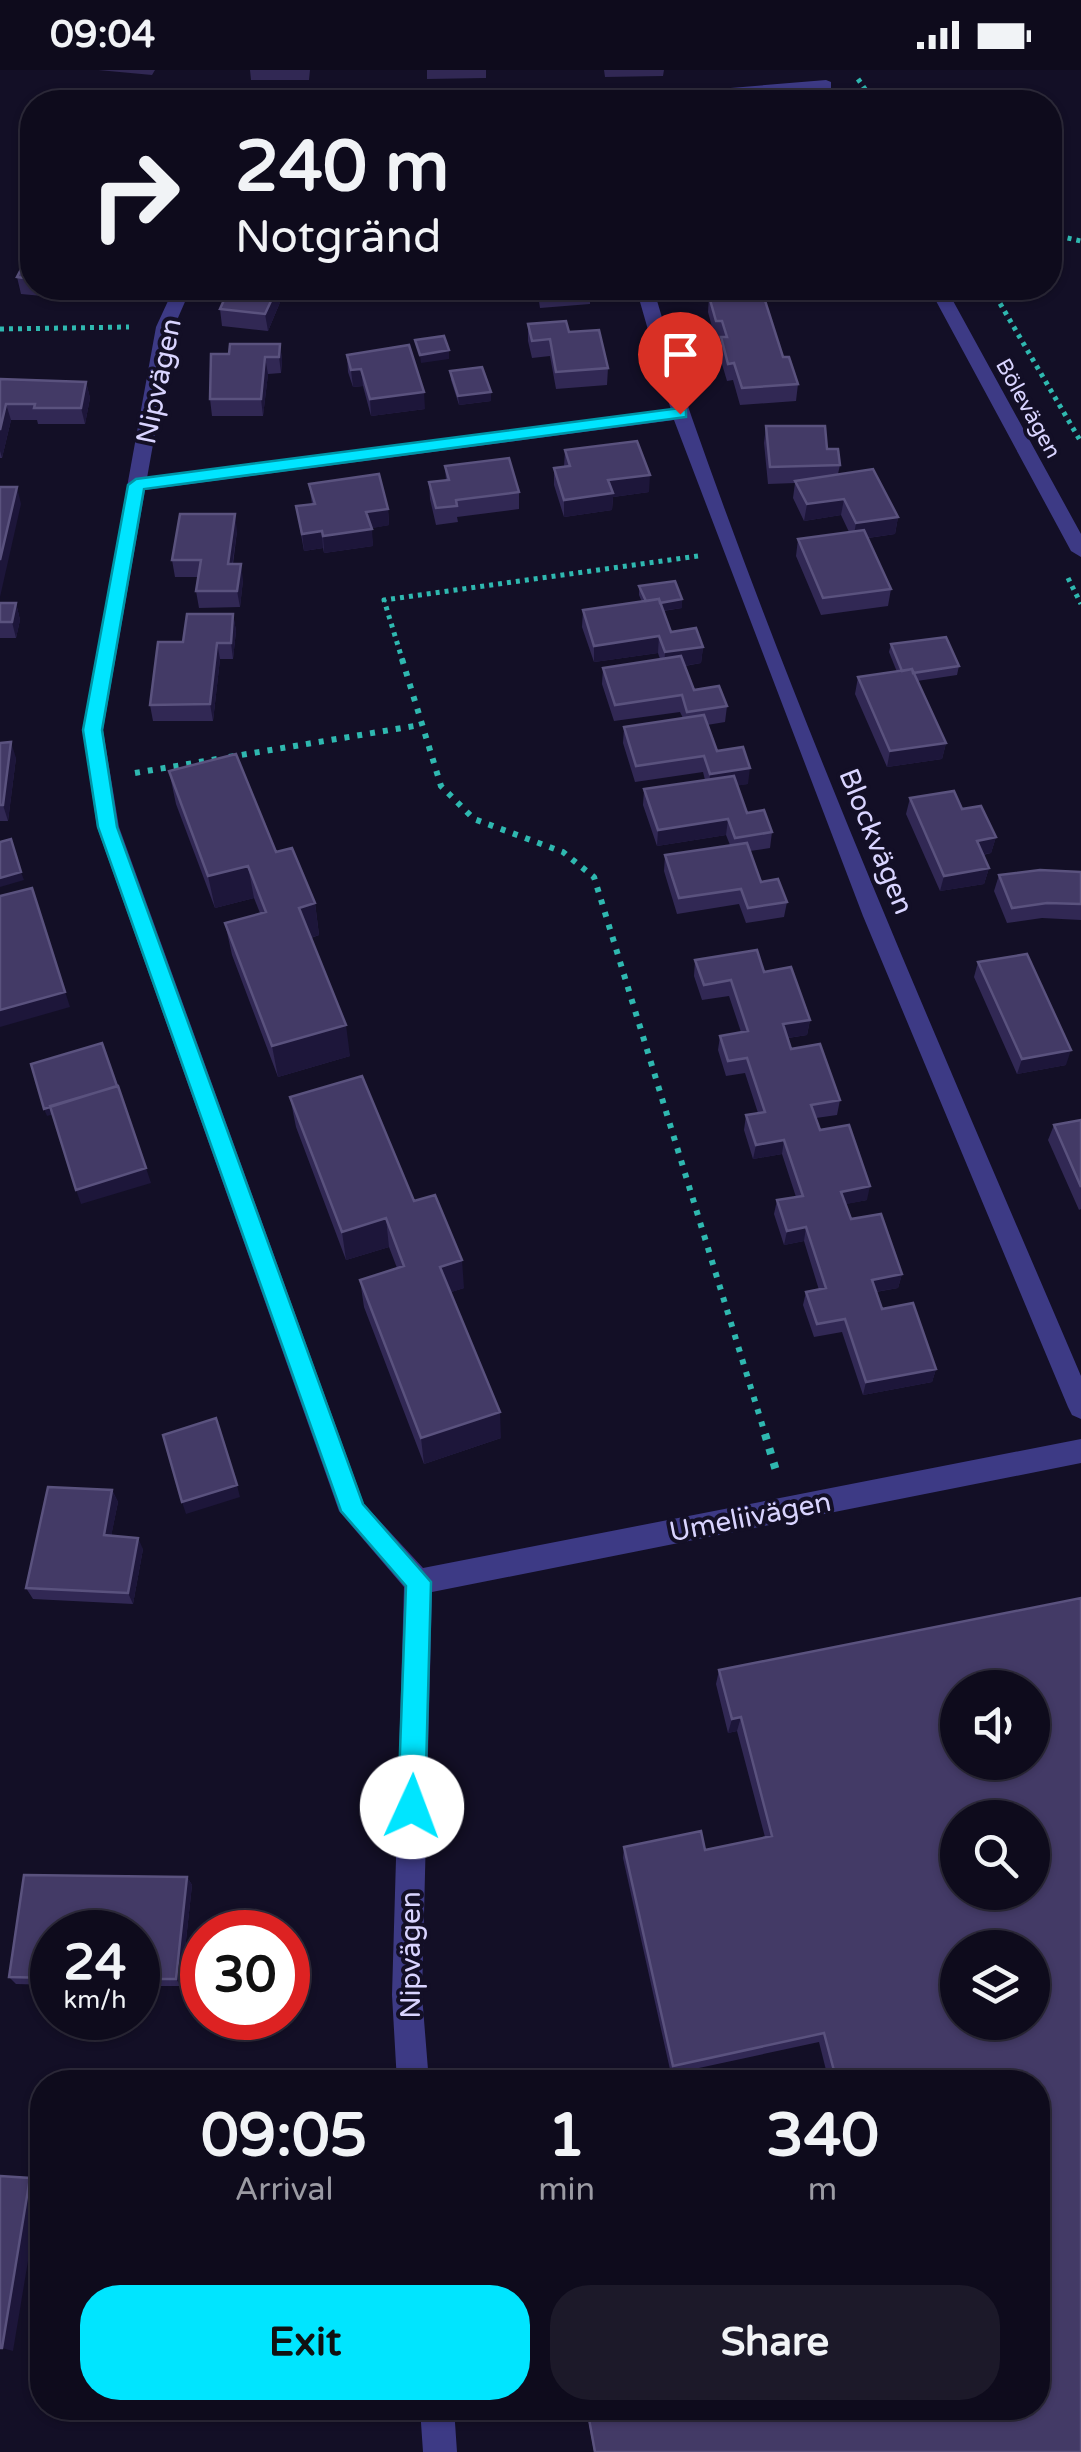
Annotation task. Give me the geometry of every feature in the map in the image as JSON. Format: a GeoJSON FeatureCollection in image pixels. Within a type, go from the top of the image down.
{"type":"FeatureCollection","features":[{"type":"Feature","properties":{"kind":"street"},"geometry":{"type":"LineString","coordinates":[[722,90],[822,78]]}},
{"type":"Feature","properties":{"kind":"street","name":"Nipvägen"},"geometry":{"type":"LineString","coordinates":[[176,300],[164,327],[93,730],[108,827],[353,1511],[418,1582],[407,1996],[412,2070]]}},
{"type":"Feature","properties":{"kind":"street","name":"Blockvägen"},"geometry":{"type":"LineString","coordinates":[[648,300],[680,414],[731,551],[874,916],[1081,1406]]}},
{"type":"Feature","properties":{"kind":"street","name":"Bölevägen"},"geometry":{"type":"LineString","coordinates":[[943,300],[1081,550]]}},
{"type":"Feature","properties":{"kind":"street"},"geometry":{"type":"LineString","coordinates":[[136,485],[680,414]]}},
{"type":"Feature","properties":{"kind":"street","name":"Umeliivägen"},"geometry":{"type":"LineString","coordinates":[[418,1582],[1081,1451]]}},
{"type":"Feature","properties":{"kind":"street"},"geometry":{"type":"LineString","coordinates":[[438,2420],[440,2452]]}},
{"type":"Feature","properties":{"kind":"path"},"geometry":{"type":"LineString","coordinates":[[998,300],[1081,442]]}},
{"type":"Feature","properties":{"kind":"path"},"geometry":{"type":"LineString","coordinates":[[0,329],[164,327]]}},
{"type":"Feature","properties":{"kind":"path"},"geometry":{"type":"LineString","coordinates":[[731,551],[384,600],[442,786],[474,819],[563,852],[594,878],[788,1509]]}},
{"type":"Feature","properties":{"kind":"path"},"geometry":{"type":"LineString","coordinates":[[100,778],[420,725]]}},
{"type":"Feature","properties":{"kind":"building"},"geometry":{"type":"Polygon","coordinates":[[[224,300],[271,300],[265,314],[220,309],[224,300]]]}},
{"type":"Feature","properties":{"kind":"building"},"geometry":{"type":"Polygon","coordinates":[[[710,300],[765,300],[783,357],[789,357],[798,384],[742,388],[734,363],[728,364],[721,337],[727,337],[722,321],[716,321],[710,300]]]}},
{"type":"Feature","properties":{"kind":"building"},"geometry":{"type":"Polygon","coordinates":[[[566,321],[569,332],[599,330],[608,368],[556,372],[550,339],[532,341],[528,324],[566,321]]]}},
{"type":"Feature","properties":{"kind":"building"},"geometry":{"type":"Polygon","coordinates":[[[444,336],[449,350],[420,355],[415,340],[444,336]]]}},
{"type":"Feature","properties":{"kind":"building"},"geometry":{"type":"Polygon","coordinates":[[[230,344],[280,344],[279,357],[265,357],[261,399],[210,399],[211,354],[229,354],[230,344]]]}},
{"type":"Feature","properties":{"kind":"building"},"geometry":{"type":"Polygon","coordinates":[[[409,345],[424,392],[370,399],[361,369],[351,370],[347,355],[409,345]]]}},
{"type":"Feature","properties":{"kind":"building"},"geometry":{"type":"Polygon","coordinates":[[[482,367],[491,392],[458,396],[450,371],[482,367]]]}},
{"type":"Feature","properties":{"kind":"building"},"geometry":{"type":"Polygon","coordinates":[[[0,379],[86,382],[81,408],[6,404],[0,430],[0,379]]]}},
{"type":"Feature","properties":{"kind":"building"},"geometry":{"type":"Polygon","coordinates":[[[766,426],[825,426],[827,449],[838,449],[840,465],[770,467],[766,426]]]}},
{"type":"Feature","properties":{"kind":"building"},"geometry":{"type":"Polygon","coordinates":[[[637,441],[650,475],[608,480],[613,493],[564,500],[554,468],[570,466],[565,450],[637,441]]]}},
{"type":"Feature","properties":{"kind":"building"},"geometry":{"type":"Polygon","coordinates":[[[509,458],[519,492],[456,500],[457,506],[436,508],[429,482],[449,480],[445,466],[509,458]]]}},
{"type":"Feature","properties":{"kind":"building"},"geometry":{"type":"Polygon","coordinates":[[[873,469],[898,517],[856,523],[844,499],[807,504],[795,481],[873,469]]]}},
{"type":"Feature","properties":{"kind":"building"},"geometry":{"type":"Polygon","coordinates":[[[379,474],[388,509],[366,512],[372,529],[323,536],[322,531],[302,534],[296,506],[315,504],[309,484],[379,474]]]}},
{"type":"Feature","properties":{"kind":"building"},"geometry":{"type":"Polygon","coordinates":[[[0,487],[17,487],[0,560],[0,487]]]}},
{"type":"Feature","properties":{"kind":"building"},"geometry":{"type":"Polygon","coordinates":[[[180,514],[235,514],[228,564],[241,564],[237,591],[196,591],[201,560],[172,560],[180,514]]]}},
{"type":"Feature","properties":{"kind":"building"},"geometry":{"type":"Polygon","coordinates":[[[864,530],[891,589],[823,598],[798,539],[864,530]]]}},
{"type":"Feature","properties":{"kind":"building"},"geometry":{"type":"Polygon","coordinates":[[[675,581],[682,599],[660,603],[659,599],[646,601],[639,586],[675,581]]]}},
{"type":"Feature","properties":{"kind":"building"},"geometry":{"type":"Polygon","coordinates":[[[659,599],[671,632],[696,628],[703,647],[665,652],[659,636],[594,646],[583,610],[659,599]]]}},
{"type":"Feature","properties":{"kind":"building"},"geometry":{"type":"Polygon","coordinates":[[[0,603],[16,603],[12,622],[0,622],[0,603]]]}},
{"type":"Feature","properties":{"kind":"building"},"geometry":{"type":"Polygon","coordinates":[[[187,614],[233,614],[231,643],[217,643],[210,704],[150,705],[158,642],[183,642],[187,614]]]}},
{"type":"Feature","properties":{"kind":"building"},"geometry":{"type":"Polygon","coordinates":[[[946,637],[959,666],[902,671],[891,644],[946,637]]]}},
{"type":"Feature","properties":{"kind":"building"},"geometry":{"type":"Polygon","coordinates":[[[681,656],[694,690],[719,686],[727,706],[687,712],[682,695],[615,705],[603,668],[681,656]]]}},
{"type":"Feature","properties":{"kind":"building"},"geometry":{"type":"Polygon","coordinates":[[[912,669],[946,743],[890,751],[858,677],[912,669]]]}},
{"type":"Feature","properties":{"kind":"building"},"geometry":{"type":"Polygon","coordinates":[[[704,715],[717,751],[743,747],[750,768],[710,774],[704,756],[636,766],[624,727],[704,715]]]}},
{"type":"Feature","properties":{"kind":"building"},"geometry":{"type":"Polygon","coordinates":[[[11,742],[3,805],[0,805],[0,743],[11,742]]]}},
{"type":"Feature","properties":{"kind":"building"},"geometry":{"type":"Polygon","coordinates":[[[236,754],[276,852],[292,848],[315,903],[299,908],[346,1025],[272,1046],[225,923],[266,912],[248,866],[208,876],[169,771],[236,754]]]}},
{"type":"Feature","properties":{"kind":"building"},"geometry":{"type":"Polygon","coordinates":[[[734,776],[747,813],[764,810],[772,832],[735,838],[728,819],[658,830],[644,789],[734,776]]]}},
{"type":"Feature","properties":{"kind":"building"},"geometry":{"type":"Polygon","coordinates":[[[954,791],[962,809],[981,806],[996,837],[977,841],[989,868],[944,876],[910,798],[954,791]]]}},
{"type":"Feature","properties":{"kind":"building"},"geometry":{"type":"Polygon","coordinates":[[[11,839],[21,872],[0,878],[0,842],[11,839]]]}},
{"type":"Feature","properties":{"kind":"building"},"geometry":{"type":"Polygon","coordinates":[[[747,843],[761,882],[778,879],[787,902],[748,908],[741,889],[679,898],[665,855],[747,843]]]}},
{"type":"Feature","properties":{"kind":"building"},"geometry":{"type":"Polygon","coordinates":[[[1040,870],[1081,872],[1081,904],[1012,908],[999,875],[1040,870]]]}},
{"type":"Feature","properties":{"kind":"building"},"geometry":{"type":"Polygon","coordinates":[[[32,888],[65,992],[0,1010],[0,896],[32,888]]]}},
{"type":"Feature","properties":{"kind":"building"},"geometry":{"type":"Polygon","coordinates":[[[757,950],[764,972],[791,967],[810,1020],[783,1024],[791,1049],[820,1044],[840,1100],[811,1105],[820,1130],[849,1125],[870,1186],[841,1192],[851,1219],[881,1214],[902,1274],[872,1280],[882,1309],[913,1303],[936,1369],[866,1382],[845,1319],[817,1324],[806,1292],[826,1288],[806,1227],[787,1231],[777,1200],[803,1196],[784,1140],[756,1145],[746,1115],[765,1112],[747,1058],[728,1061],[720,1036],[748,1031],[731,980],[704,985],[695,960],[757,950]]]}},
{"type":"Feature","properties":{"kind":"building"},"geometry":{"type":"Polygon","coordinates":[[[1027,954],[1071,1050],[1022,1059],[978,962],[1027,954]]]}},
{"type":"Feature","properties":{"kind":"building"},"geometry":{"type":"Polygon","coordinates":[[[102,1043],[117,1086],[44,1109],[31,1064],[102,1043]]]}},
{"type":"Feature","properties":{"kind":"building"},"geometry":{"type":"Polygon","coordinates":[[[362,1076],[414,1201],[435,1195],[462,1260],[440,1267],[500,1412],[421,1438],[360,1280],[404,1266],[386,1218],[342,1232],[290,1097],[362,1076]]]}},
{"type":"Feature","properties":{"kind":"building"},"geometry":{"type":"Polygon","coordinates":[[[118,1086],[146,1168],[76,1190],[50,1106],[118,1086]]]}},
{"type":"Feature","properties":{"kind":"building"},"geometry":{"type":"Polygon","coordinates":[[[1081,1120],[1081,1187],[1054,1125],[1081,1120]]]}},
{"type":"Feature","properties":{"kind":"building"},"geometry":{"type":"Polygon","coordinates":[[[216,1418],[237,1485],[182,1502],[163,1435],[216,1418]]]}},
{"type":"Feature","properties":{"kind":"building"},"geometry":{"type":"Polygon","coordinates":[[[48,1487],[112,1490],[104,1535],[138,1538],[128,1593],[26,1588],[48,1487]]]}},
{"type":"Feature","properties":{"kind":"building"},"geometry":{"type":"Polygon","coordinates":[[[1081,1598],[1081,2452],[595,2452],[589,2420],[1050,2420],[1050,2070],[834,2070],[824,2033],[673,2066],[624,1847],[701,1831],[705,1850],[772,1836],[741,1717],[732,1719],[719,1670],[1081,1598]]]}},
{"type":"Feature","properties":{"kind":"building"},"geometry":{"type":"Polygon","coordinates":[[[24,1875],[187,1877],[183,1910],[180,1910],[176,1979],[160,1979],[160,1910],[30,1910],[30,1977],[9,1977],[24,1875]]]}},
{"type":"Feature","properties":{"kind":"building"},"geometry":{"type":"Polygon","coordinates":[[[0,2176],[30,2178],[2,2348],[0,2348],[0,2176]]]}},
{"type":"Feature","properties":{"kind":"route"},"geometry":{"type":"LineString","coordinates":[[412,1807],[418,1582],[353,1511],[108,827],[93,730],[136,485],[680,414]]}}]}
